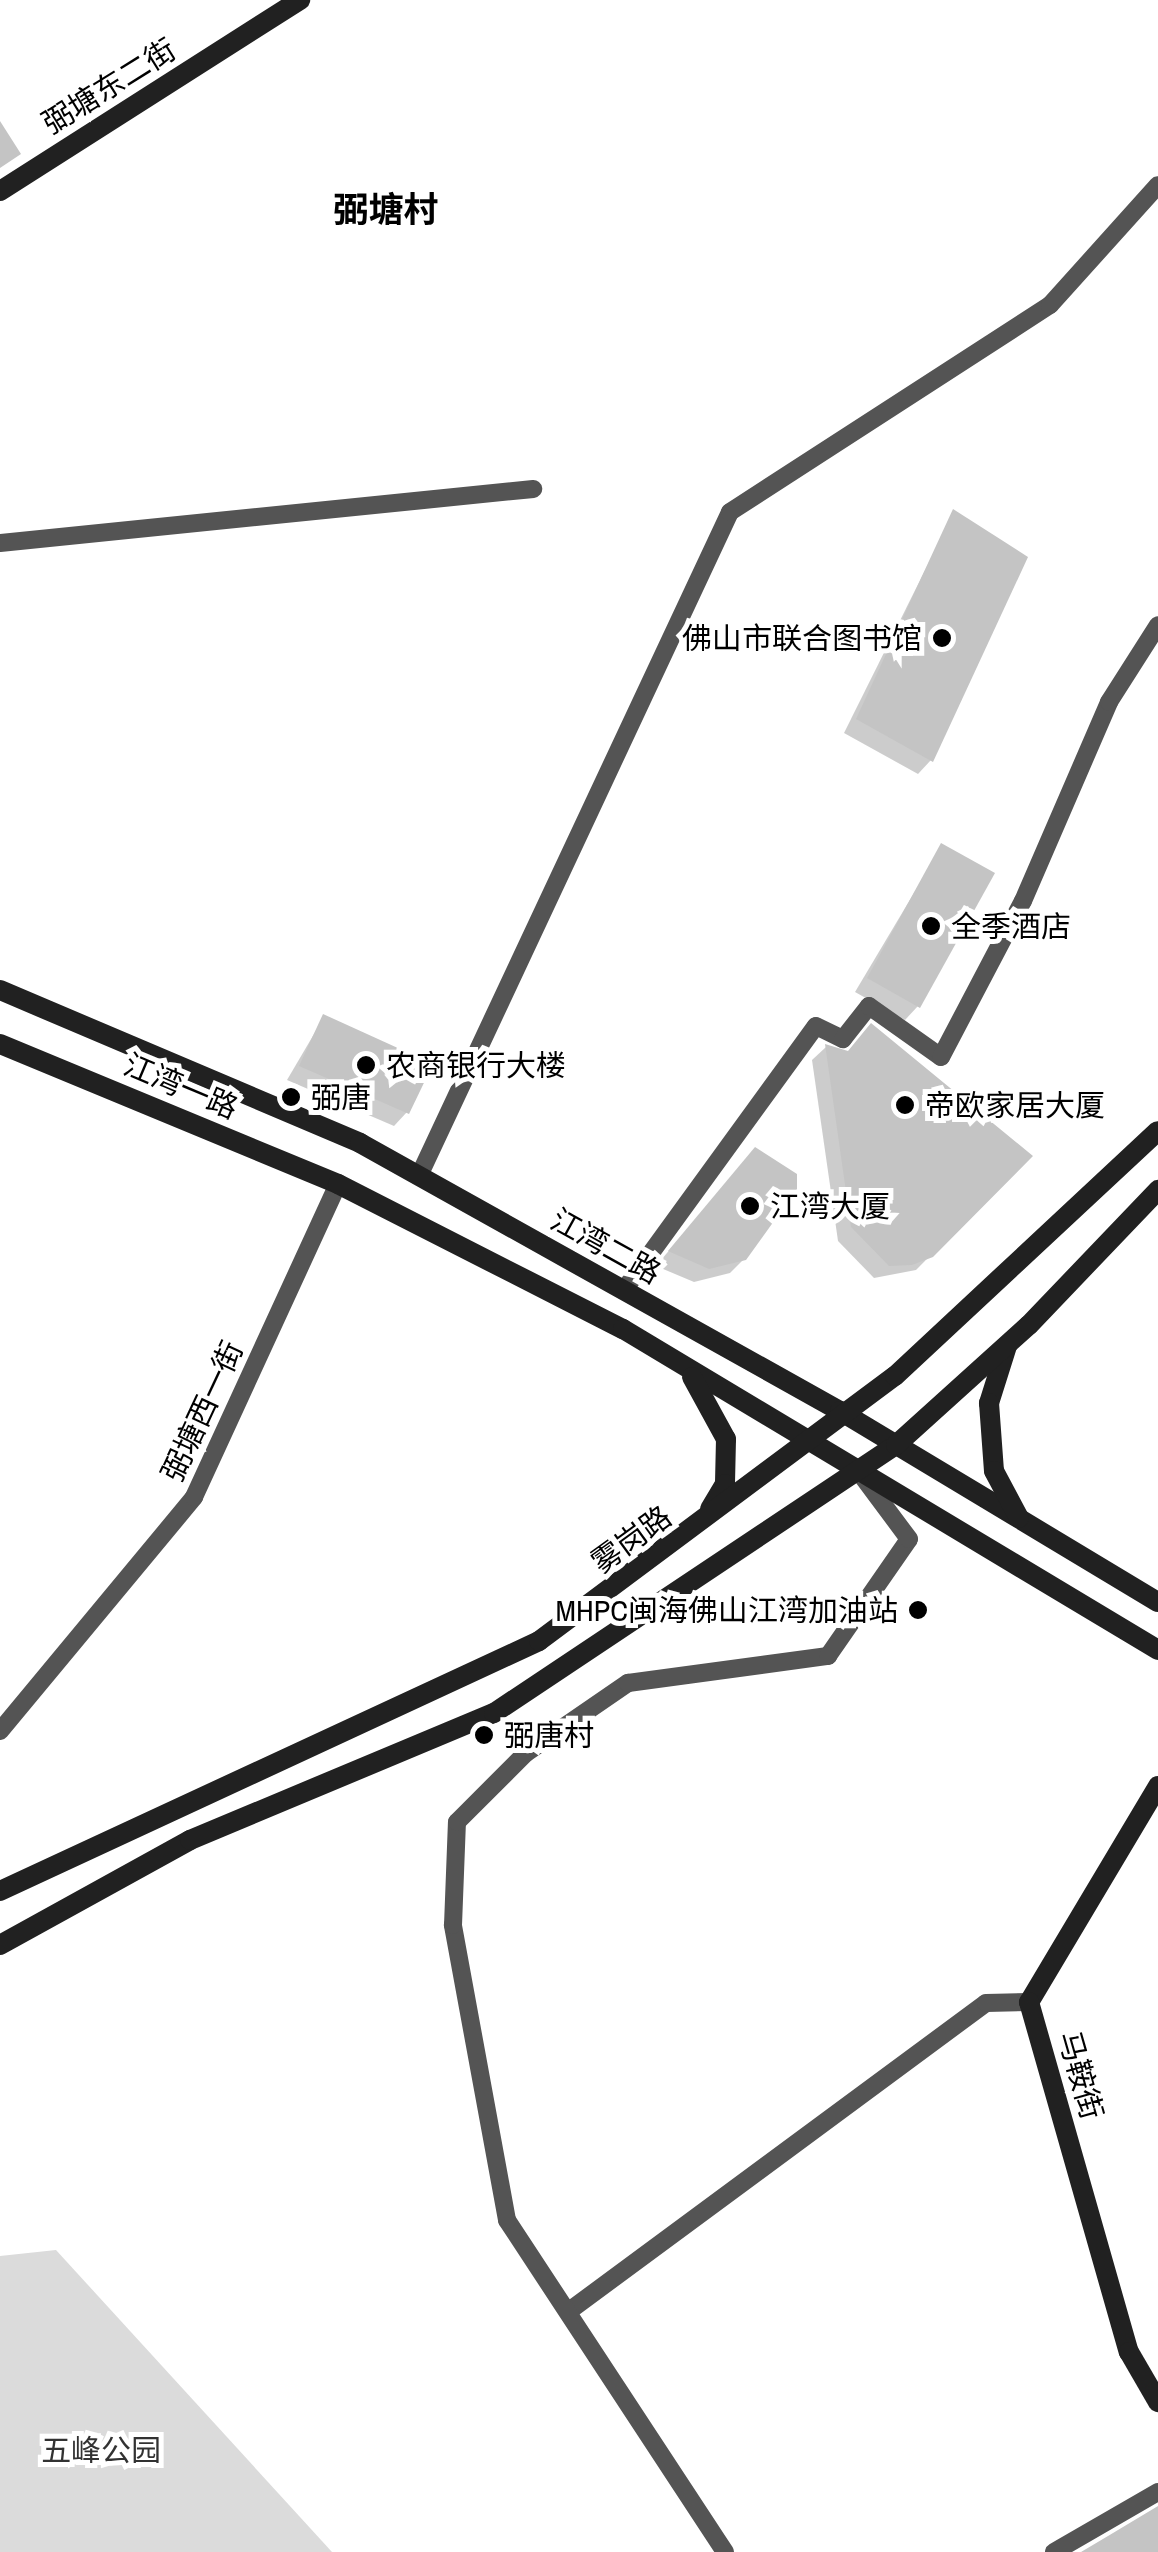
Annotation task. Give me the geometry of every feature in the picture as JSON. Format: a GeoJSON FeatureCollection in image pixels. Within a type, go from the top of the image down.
{"type":"FeatureCollection","features":[{"type":"Feature","properties":{"kind":"main road","name":"弼塘东二街"},"geometry":{"type":"LineString","coordinates":[[0,191],[300,0]]}},
{"type":"Feature","properties":{"kind":"main road","name":"江湾二路"},"geometry":{"type":"LineString","coordinates":[[0,990],[419,1176],[840,1411],[1158,1602]]}},
{"type":"Feature","properties":{"kind":"main road","name":"江湾一路"},"geometry":{"type":"LineString","coordinates":[[0,1044],[338,1184]]}},
{"type":"Feature","properties":{"kind":"main road","name":"雾岗路"},"geometry":{"type":"LineString","coordinates":[[0,1891],[444,1690],[539,1641],[699,1527],[803,1438],[894,1376],[1158,1131]]}},
{"type":"Feature","properties":{"kind":"main road"},"geometry":{"type":"LineString","coordinates":[[338,1184],[680,1364],[1158,1650]]}},
{"type":"Feature","properties":{"kind":"main road"},"geometry":{"type":"LineString","coordinates":[[0,1945],[190,1840],[494,1714],[896,1445],[1008,1345],[1158,1190]]}},
{"type":"Feature","properties":{"kind":"main road"},"geometry":{"type":"LineString","coordinates":[[1008,1345],[989,1403],[994,1471],[1020,1520]]}},
{"type":"Feature","properties":{"kind":"main road"},"geometry":{"type":"LineString","coordinates":[[680,1364],[710,1398],[726,1440],[725,1484],[699,1527]]}},
{"type":"Feature","properties":{"kind":"main road","name":"马鞍街"},"geometry":{"type":"LineString","coordinates":[[1158,1786],[1028,2002],[1129,2352],[1158,2402]]}},
{"type":"Feature","properties":{"kind":"street"},"geometry":{"type":"LineString","coordinates":[[419,1176],[730,512],[1050,305],[1158,185]]}},
{"type":"Feature","properties":{"kind":"street"},"geometry":{"type":"LineString","coordinates":[[0,544],[532,490]]}},
{"type":"Feature","properties":{"kind":"street"},"geometry":{"type":"LineString","coordinates":[[624,1290],[816,1026],[843,1040],[869,1006],[941,1056],[1023,901],[1108,702],[1158,625]]}},
{"type":"Feature","properties":{"kind":"street","name":"弼塘西一街"},"geometry":{"type":"LineString","coordinates":[[0,1730],[194,1498],[338,1184]]}},
{"type":"Feature","properties":{"kind":"street"},"geometry":{"type":"LineString","coordinates":[[725,2552],[507,2220],[452,1925],[457,1822],[526,1752],[628,1683],[828,1656],[909,1539],[859,1472]]}},
{"type":"Feature","properties":{"kind":"street"},"geometry":{"type":"LineString","coordinates":[[569,2311],[986,2004],[1028,2002]]}},
{"type":"Feature","properties":{"kind":"street"},"geometry":{"type":"LineString","coordinates":[[1054,2552],[1158,2492]]}},
{"type":"Feature","properties":{"kind":"green space","name":"五峰公园"},"geometry":{"type":"Polygon","coordinates":[[[56,2250],[332,2552],[0,2552],[0,2256],[56,2250]]]}},
{"type":"Feature","properties":{"kind":"building"},"geometry":{"type":"Polygon","coordinates":[[[0,121],[21,154],[0,168],[0,121]]]}},
{"type":"Feature","properties":{"kind":"building","name":"佛山市联合图书馆"},"geometry":{"type":"Polygon","coordinates":[[[953,509],[1028,557],[933,762],[856,719],[953,509]]]}},
{"type":"Feature","properties":{"kind":"building","name":"全季酒店"},"geometry":{"type":"Polygon","coordinates":[[[941,843],[995,873],[920,1008],[867,978],[941,843]]]}},
{"type":"Feature","properties":{"kind":"building","name":"农商银行大楼"},"geometry":{"type":"Polygon","coordinates":[[[323,1014],[433,1064],[409,1114],[299,1066],[323,1014]]]}},
{"type":"Feature","properties":{"kind":"building","name":"帝欧家居大厦"},"geometry":{"type":"Polygon","coordinates":[[[871,1023],[1033,1156],[933,1257],[912,1265],[889,1266],[851,1227],[825,1044],[848,1051],[871,1023]]]}},
{"type":"Feature","properties":{"kind":"building","name":"江湾大厦"},"geometry":{"type":"Polygon","coordinates":[[[755,1147],[797,1174],[797,1189],[746,1260],[709,1269],[668,1251],[755,1147]]]}},
{"type":"Feature","properties":{"kind":"building"},"geometry":{"type":"Polygon","coordinates":[[[1158,2506],[1158,2552],[1081,2552],[1108,2536],[1158,2506]]]}},
{"type":"Feature","properties":{"kind":"place","name":"佛山市联合图书馆"},"geometry":{"type":"Point","coordinates":[942,638]}},
{"type":"Feature","properties":{"kind":"place","name":"全季酒店"},"geometry":{"type":"Point","coordinates":[931,926]}},
{"type":"Feature","properties":{"kind":"place","name":"农商银行大楼"},"geometry":{"type":"Point","coordinates":[366,1065]}},
{"type":"Feature","properties":{"kind":"place","name":"弼唐"},"geometry":{"type":"Point","coordinates":[291,1097]}},
{"type":"Feature","properties":{"kind":"place","name":"帝欧家居大厦"},"geometry":{"type":"Point","coordinates":[905,1105]}},
{"type":"Feature","properties":{"kind":"place","name":"江湾大厦"},"geometry":{"type":"Point","coordinates":[750,1206]}},
{"type":"Feature","properties":{"kind":"place","name":"MHPC闽海佛山江湾加油站"},"geometry":{"type":"Point","coordinates":[918,1610]}},
{"type":"Feature","properties":{"kind":"place","name":"弼唐村"},"geometry":{"type":"Point","coordinates":[484,1735]}},
{"type":"Feature","properties":{"kind":"district","name":"弼塘村"},"geometry":{"type":"Point","coordinates":[386,210]}}]}
